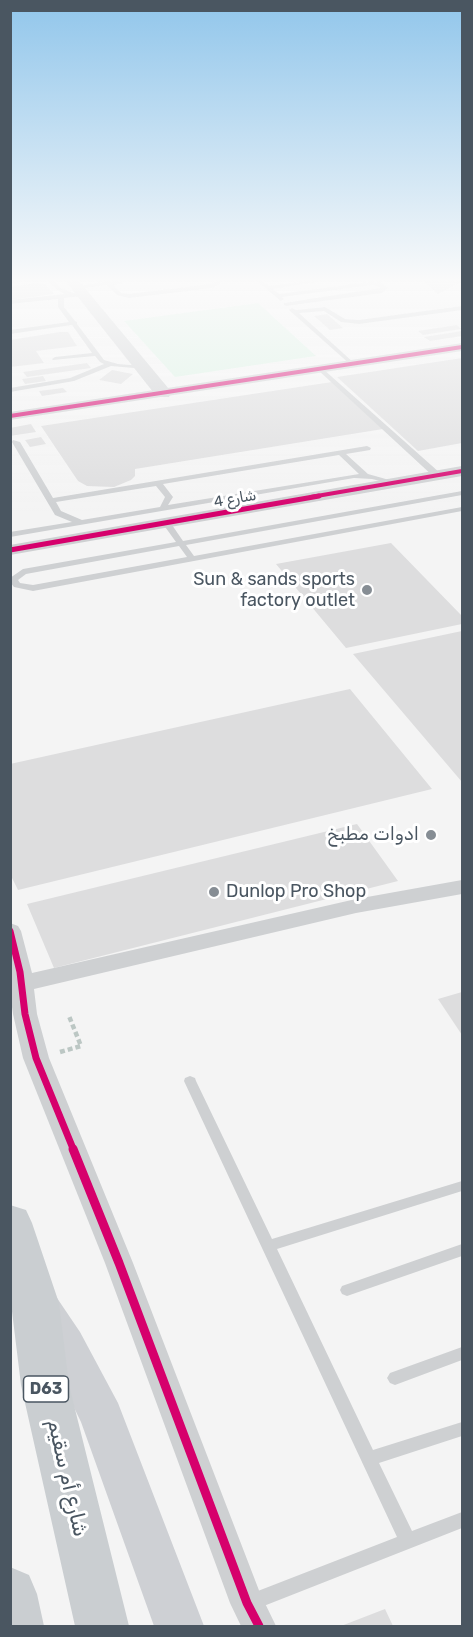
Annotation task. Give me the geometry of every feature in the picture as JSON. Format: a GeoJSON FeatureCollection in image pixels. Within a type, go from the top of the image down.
{"type":"FeatureCollection","features":[{"type":"Feature","properties":{"kind":"main road","name":"شارع أم سقيم"},"geometry":{"type":"LineString","coordinates":[[10,1223],[36,1303],[45,1385],[102,1626]]}},
{"type":"Feature","properties":{"kind":"main road"},"geometry":{"type":"LineString","coordinates":[[36,1303],[65,1345],[102,1417],[179,1626]]}},
{"type":"Feature","properties":{"kind":"main road"},"geometry":{"type":"LineString","coordinates":[[10,1594],[17,1626]]}},
{"type":"Feature","properties":{"kind":"street"},"geometry":{"type":"LineString","coordinates":[[135,358],[163,393]]}},
{"type":"Feature","properties":{"kind":"street"},"geometry":{"type":"LineString","coordinates":[[10,416],[388,358]]}},
{"type":"Feature","properties":{"kind":"street","name":"شارع 4"},"geometry":{"type":"LineString","coordinates":[[11,537],[39,538],[462,471]]}},
{"type":"Feature","properties":{"kind":"street"},"geometry":{"type":"LineString","coordinates":[[21,984],[356,906],[462,886]]}},
{"type":"Feature","properties":{"kind":"street"},"geometry":{"type":"LineString","coordinates":[[10,931],[25,1014],[36,1058],[119,1263],[253,1615]]}},
{"type":"Feature","properties":{"kind":"lane"},"geometry":{"type":"LineString","coordinates":[[56,359],[61,358]]}},
{"type":"Feature","properties":{"kind":"lane"},"geometry":{"type":"LineString","coordinates":[[102,358],[110,364],[143,368]]}},
{"type":"Feature","properties":{"kind":"lane"},"geometry":{"type":"LineString","coordinates":[[346,358],[352,364]]}},
{"type":"Feature","properties":{"kind":"lane"},"geometry":{"type":"LineString","coordinates":[[10,390],[72,380],[110,364]]}},
{"type":"Feature","properties":{"kind":"lane"},"geometry":{"type":"LineString","coordinates":[[320,369],[437,475]]}},
{"type":"Feature","properties":{"kind":"lane"},"geometry":{"type":"LineString","coordinates":[[16,442],[60,515],[83,524]]}},
{"type":"Feature","properties":{"kind":"lane"},"geometry":{"type":"LineString","coordinates":[[50,501],[368,448]]}},
{"type":"Feature","properties":{"kind":"lane"},"geometry":{"type":"LineString","coordinates":[[341,453],[365,476]]}},
{"type":"Feature","properties":{"kind":"lane"},"geometry":{"type":"LineString","coordinates":[[39,538],[83,524],[164,517],[365,476],[396,483]]}},
{"type":"Feature","properties":{"kind":"lane"},"geometry":{"type":"LineString","coordinates":[[159,484],[169,497],[164,517],[192,559]]}},
{"type":"Feature","properties":{"kind":"lane"},"geometry":{"type":"LineString","coordinates":[[462,493],[23,573],[13,580],[17,585],[33,588],[462,509]]}},
{"type":"Feature","properties":{"kind":"lane"},"geometry":{"type":"LineString","coordinates":[[190,1080],[408,1541]]}},
{"type":"Feature","properties":{"kind":"lane"},"geometry":{"type":"LineString","coordinates":[[268,1246],[462,1186]]}},
{"type":"Feature","properties":{"kind":"lane"},"geometry":{"type":"LineString","coordinates":[[347,1290],[462,1250]]}},
{"type":"Feature","properties":{"kind":"lane"},"geometry":{"type":"LineString","coordinates":[[396,1378],[462,1354]]}},
{"type":"Feature","properties":{"kind":"lane"},"geometry":{"type":"LineString","coordinates":[[369,1459],[462,1429]]}},
{"type":"Feature","properties":{"kind":"lane"},"geometry":{"type":"LineString","coordinates":[[253,1615],[408,1541],[462,1520]]}},
{"type":"Feature","properties":{"kind":"path"},"geometry":{"type":"LineString","coordinates":[[58,1052],[81,1046],[69,1016]]}},
{"type":"Feature","properties":{"kind":"green space"},"geometry":{"type":"Polygon","coordinates":[[[158,358],[300,358],[175,377],[158,358]]]}},
{"type":"Feature","properties":{"kind":"building"},"geometry":{"type":"Polygon","coordinates":[[[10,358],[41,358],[44,363],[10,367],[10,358]]]}},
{"type":"Feature","properties":{"kind":"building"},"geometry":{"type":"Polygon","coordinates":[[[462,358],[462,443],[418,451],[337,377],[462,358]]]}},
{"type":"Feature","properties":{"kind":"building"},"geometry":{"type":"Polygon","coordinates":[[[87,363],[91,368],[27,377],[23,372],[87,363]]]}},
{"type":"Feature","properties":{"kind":"building"},"geometry":{"type":"Polygon","coordinates":[[[112,370],[133,374],[121,384],[99,380],[112,370]]]}},
{"type":"Feature","properties":{"kind":"building"},"geometry":{"type":"Polygon","coordinates":[[[43,376],[46,381],[25,384],[22,379],[43,376]]]}},
{"type":"Feature","properties":{"kind":"building"},"geometry":{"type":"Polygon","coordinates":[[[332,382],[383,429],[135,469],[135,476],[131,480],[114,487],[87,486],[78,481],[41,426],[332,382]]]}},
{"type":"Feature","properties":{"kind":"building"},"geometry":{"type":"Polygon","coordinates":[[[63,388],[67,392],[42,396],[39,391],[63,388]]]}},
{"type":"Feature","properties":{"kind":"building"},"geometry":{"type":"Polygon","coordinates":[[[31,424],[36,432],[10,436],[10,428],[31,424]]]}},
{"type":"Feature","properties":{"kind":"building"},"geometry":{"type":"Polygon","coordinates":[[[41,437],[46,444],[30,447],[25,440],[41,437]]]}},
{"type":"Feature","properties":{"kind":"building","name":"Sun & sands sports factory outlet"},"geometry":{"type":"Polygon","coordinates":[[[391,543],[462,616],[462,624],[346,648],[276,564],[391,543]]]}},
{"type":"Feature","properties":{"kind":"building"},"geometry":{"type":"Polygon","coordinates":[[[462,631],[462,782],[353,654],[462,631]]]}},
{"type":"Feature","properties":{"kind":"building"},"geometry":{"type":"Polygon","coordinates":[[[350,689],[432,789],[18,890],[10,874],[10,764],[350,689]]]}},
{"type":"Feature","properties":{"kind":"building","name":"Dunlop Pro Shop"},"geometry":{"type":"Polygon","coordinates":[[[357,824],[398,881],[54,968],[27,904],[357,824]]]}},
{"type":"Feature","properties":{"kind":"building"},"geometry":{"type":"Polygon","coordinates":[[[462,992],[462,1035],[438,999],[462,992]]]}},
{"type":"Feature","properties":{"kind":"building"},"geometry":{"type":"Polygon","coordinates":[[[385,1609],[393,1626],[341,1626],[385,1609]]]}},
{"type":"Feature","properties":{"kind":"cycle path"},"geometry":{"type":"LineString","coordinates":[[10,416],[387,358]]}},
{"type":"Feature","properties":{"kind":"cycle path"},"geometry":{"type":"LineString","coordinates":[[10,550],[462,471]]}},
{"type":"Feature","properties":{"kind":"cycle path"},"geometry":{"type":"LineString","coordinates":[[10,931],[20,972],[25,1014],[36,1058],[119,1263],[247,1603],[259,1626]]}},
{"type":"Feature","properties":{"kind":"place","name":"Sun & sands sports factory outlet"},"geometry":{"type":"Point","coordinates":[367,590]}},
{"type":"Feature","properties":{"kind":"place","name":"ادوات مطبخ"},"geometry":{"type":"Point","coordinates":[431,835]}},
{"type":"Feature","properties":{"kind":"place","name":"Dunlop Pro Shop"},"geometry":{"type":"Point","coordinates":[214,892]}}]}
